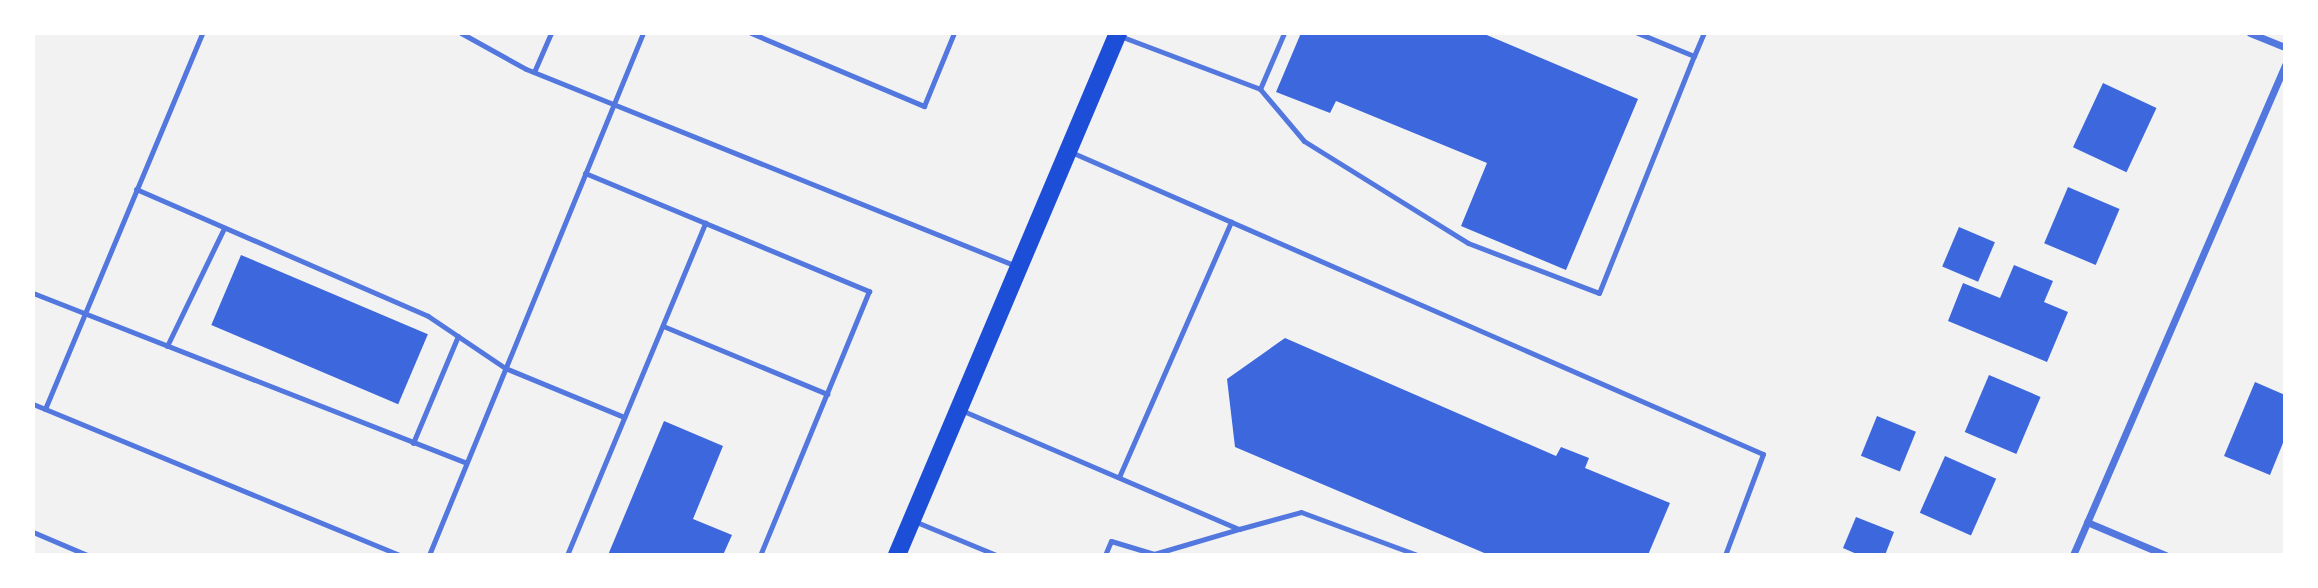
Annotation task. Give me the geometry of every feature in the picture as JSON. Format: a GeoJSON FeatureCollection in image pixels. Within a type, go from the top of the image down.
{"type":"FeatureCollection","features":[{"type":"Feature","properties":{"kind":"main road"},"geometry":{"type":"LineString","coordinates":[[897,555],[1118,34]]}},
{"type":"Feature","properties":{"kind":"street"},"geometry":{"type":"LineString","coordinates":[[2250,33],[2285,47]]}},
{"type":"Feature","properties":{"kind":"street"},"geometry":{"type":"LineString","coordinates":[[2073,555],[2285,65]]}},
{"type":"Feature","properties":{"kind":"street"},"geometry":{"type":"LineString","coordinates":[[2087,523],[2165,555]]}},
{"type":"Feature","properties":{"kind":"lane"},"geometry":{"type":"LineString","coordinates":[[45,409],[202,33]]}},
{"type":"Feature","properties":{"kind":"lane"},"geometry":{"type":"LineString","coordinates":[[461,33],[534,72],[1019,267]]}},
{"type":"Feature","properties":{"kind":"lane"},"geometry":{"type":"LineString","coordinates":[[534,72],[551,33]]}},
{"type":"Feature","properties":{"kind":"lane"},"geometry":{"type":"LineString","coordinates":[[429,555],[643,33]]}},
{"type":"Feature","properties":{"kind":"lane"},"geometry":{"type":"LineString","coordinates":[[751,33],[924,106],[954,33]]}},
{"type":"Feature","properties":{"kind":"lane"},"geometry":{"type":"LineString","coordinates":[[1260,89],[1284,33]]}},
{"type":"Feature","properties":{"kind":"lane"},"geometry":{"type":"LineString","coordinates":[[1638,33],[1694,56]]}},
{"type":"Feature","properties":{"kind":"lane"},"geometry":{"type":"LineString","coordinates":[[1118,34],[1260,89],[1304,141],[1468,243],[1599,293],[1704,33]]}},
{"type":"Feature","properties":{"kind":"lane"},"geometry":{"type":"LineString","coordinates":[[1069,150],[1763,454],[1725,555]]}},
{"type":"Feature","properties":{"kind":"lane"},"geometry":{"type":"LineString","coordinates":[[585,173],[869,291],[760,555]]}},
{"type":"Feature","properties":{"kind":"lane"},"geometry":{"type":"LineString","coordinates":[[136,189],[428,316],[505,368],[624,417]]}},
{"type":"Feature","properties":{"kind":"lane"},"geometry":{"type":"LineString","coordinates":[[1118,477],[1231,222]]}},
{"type":"Feature","properties":{"kind":"lane"},"geometry":{"type":"LineString","coordinates":[[567,555],[705,223]]}},
{"type":"Feature","properties":{"kind":"lane"},"geometry":{"type":"LineString","coordinates":[[167,346],[224,228]]}},
{"type":"Feature","properties":{"kind":"lane"},"geometry":{"type":"LineString","coordinates":[[33,293],[467,463]]}},
{"type":"Feature","properties":{"kind":"lane"},"geometry":{"type":"LineString","coordinates":[[663,326],[827,394]]}},
{"type":"Feature","properties":{"kind":"lane"},"geometry":{"type":"LineString","coordinates":[[413,443],[458,336]]}},
{"type":"Feature","properties":{"kind":"lane"},"geometry":{"type":"LineString","coordinates":[[33,404],[400,555]]}},
{"type":"Feature","properties":{"kind":"lane"},"geometry":{"type":"LineString","coordinates":[[958,409],[1239,528]]}},
{"type":"Feature","properties":{"kind":"lane"},"geometry":{"type":"LineString","coordinates":[[1105,555],[1111,541],[1154,554],[1301,512],[1417,555]]}},
{"type":"Feature","properties":{"kind":"lane"},"geometry":{"type":"LineString","coordinates":[[911,520],[996,555]]}},
{"type":"Feature","properties":{"kind":"lane"},"geometry":{"type":"LineString","coordinates":[[33,532],[87,555]]}},
{"type":"Feature","properties":{"kind":"building"},"geometry":{"type":"Polygon","coordinates":[[[1301,33],[1482,33],[1638,99],[1566,270],[1461,226],[1487,163],[1336,101],[1330,113],[1276,92],[1301,33]]]}},
{"type":"Feature","properties":{"kind":"building"},"geometry":{"type":"Polygon","coordinates":[[[2103,83],[2156,108],[2126,172],[2073,147],[2103,83]]]}},
{"type":"Feature","properties":{"kind":"building"},"geometry":{"type":"Polygon","coordinates":[[[2068,187],[2120,209],[2096,265],[2044,243],[2068,187]]]}},
{"type":"Feature","properties":{"kind":"building"},"geometry":{"type":"Polygon","coordinates":[[[1959,227],[1995,242],[1978,282],[1942,267],[1959,227]]]}},
{"type":"Feature","properties":{"kind":"building"},"geometry":{"type":"Polygon","coordinates":[[[241,255],[428,334],[398,404],[211,325],[241,255]]]}},
{"type":"Feature","properties":{"kind":"building"},"geometry":{"type":"Polygon","coordinates":[[[2014,265],[2053,281],[2044,302],[2068,312],[2047,362],[1948,321],[1963,283],[2000,298],[2014,265]]]}},
{"type":"Feature","properties":{"kind":"building"},"geometry":{"type":"Polygon","coordinates":[[[1285,338],[1556,456],[1561,447],[1589,458],[1585,468],[1670,503],[1648,555],[1489,555],[1235,447],[1227,379],[1285,338]]]}},
{"type":"Feature","properties":{"kind":"building"},"geometry":{"type":"Polygon","coordinates":[[[1989,375],[2041,397],[2016,454],[1965,432],[1989,375]]]}},
{"type":"Feature","properties":{"kind":"building"},"geometry":{"type":"Polygon","coordinates":[[[2255,382],[2285,395],[2285,438],[2270,475],[2224,456],[2255,382]]]}},
{"type":"Feature","properties":{"kind":"building"},"geometry":{"type":"Polygon","coordinates":[[[1877,416],[1916,432],[1900,472],[1861,456],[1877,416]]]}},
{"type":"Feature","properties":{"kind":"building"},"geometry":{"type":"Polygon","coordinates":[[[664,421],[723,446],[693,519],[732,535],[723,555],[608,555],[664,421]]]}},
{"type":"Feature","properties":{"kind":"building"},"geometry":{"type":"Polygon","coordinates":[[[1945,456],[1996,479],[1971,535],[1920,513],[1945,456]]]}},
{"type":"Feature","properties":{"kind":"building"},"geometry":{"type":"Polygon","coordinates":[[[1856,517],[1894,532],[1885,555],[1859,555],[1843,548],[1856,517]]]}}]}
